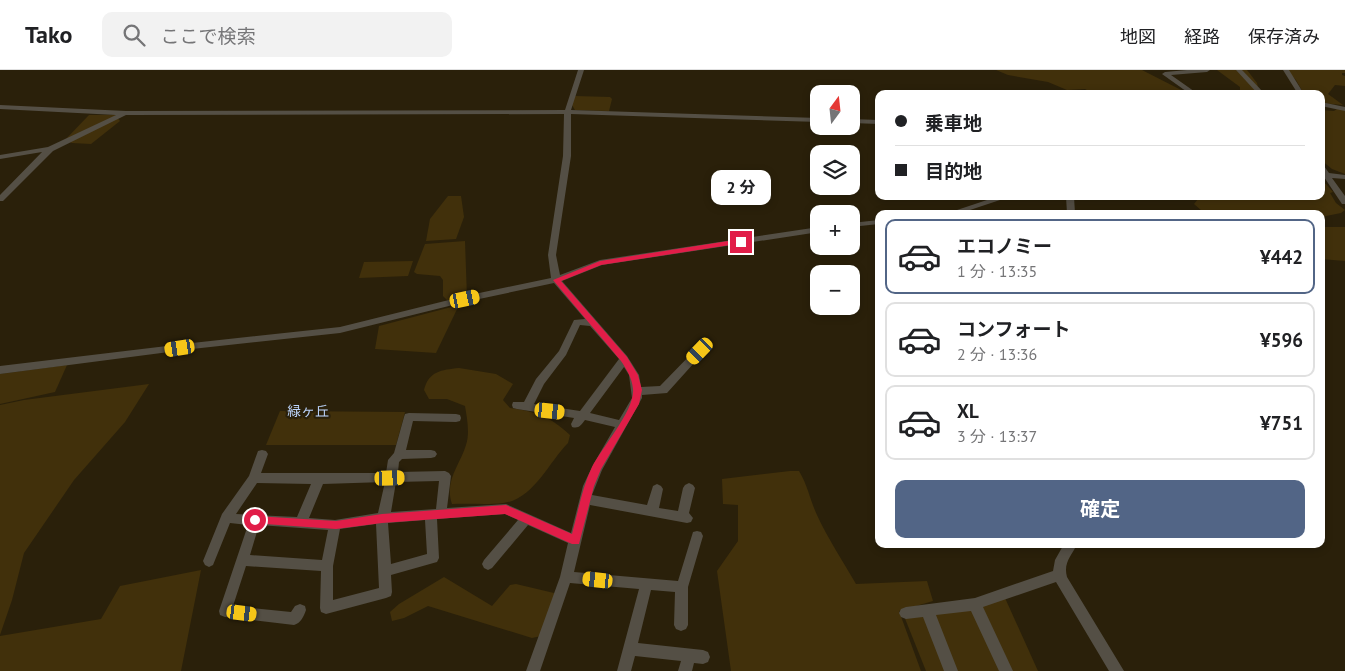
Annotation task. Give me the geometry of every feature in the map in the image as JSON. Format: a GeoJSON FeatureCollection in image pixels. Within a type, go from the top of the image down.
{"type":"FeatureCollection","features":[{"type":"Feature","properties":{"kind":"street"},"geometry":{"type":"LineString","coordinates":[[533,671],[566,577],[597,468],[635,404],[638,390],[634,375],[624,359],[556,280],[552,255],[567,156],[567,112],[581,70]]}},
{"type":"Feature","properties":{"kind":"street"},"geometry":{"type":"LineString","coordinates":[[1190,90],[1165,74],[1207,70]]}},
{"type":"Feature","properties":{"kind":"street"},"geometry":{"type":"LineString","coordinates":[[1239,70],[1258,90]]}},
{"type":"Feature","properties":{"kind":"street"},"geometry":{"type":"LineString","coordinates":[[1286,70],[1298,90]]}},
{"type":"Feature","properties":{"kind":"street"},"geometry":{"type":"LineString","coordinates":[[1325,105],[1345,108]]}},
{"type":"Feature","properties":{"kind":"street"},"geometry":{"type":"LineString","coordinates":[[0,107],[126,113],[567,112],[810,120]]}},
{"type":"Feature","properties":{"kind":"street"},"geometry":{"type":"LineString","coordinates":[[0,157],[50,149],[126,113]]}},
{"type":"Feature","properties":{"kind":"street"},"geometry":{"type":"LineString","coordinates":[[860,121],[875,122]]}},
{"type":"Feature","properties":{"kind":"street"},"geometry":{"type":"LineString","coordinates":[[0,199],[50,149]]}},
{"type":"Feature","properties":{"kind":"street"},"geometry":{"type":"LineString","coordinates":[[1325,176],[1345,177]]}},
{"type":"Feature","properties":{"kind":"street"},"geometry":{"type":"LineString","coordinates":[[1325,177],[1345,202]]}},
{"type":"Feature","properties":{"kind":"street"},"geometry":{"type":"LineString","coordinates":[[962,210],[995,200]]}},
{"type":"Feature","properties":{"kind":"street"},"geometry":{"type":"LineString","coordinates":[[860,224],[875,222]]}},
{"type":"Feature","properties":{"kind":"street"},"geometry":{"type":"LineString","coordinates":[[0,370],[340,330],[465,299],[556,280],[600,263],[810,230]]}},
{"type":"Feature","properties":{"kind":"street"},"geometry":{"type":"LineString","coordinates":[[594,323],[577,322],[563,353],[522,406],[578,419],[622,425]]}},
{"type":"Feature","properties":{"kind":"street"},"geometry":{"type":"LineString","coordinates":[[638,390],[662,390],[700,351],[705,340]]}},
{"type":"Feature","properties":{"kind":"street"},"geometry":{"type":"LineString","coordinates":[[578,419],[624,359]]}},
{"type":"Feature","properties":{"kind":"street"},"geometry":{"type":"LineString","coordinates":[[336,525],[326,566],[326,608],[386,592],[382,518],[386,512],[394,460],[400,455],[409,417],[456,418]]}},
{"type":"Feature","properties":{"kind":"street"},"geometry":{"type":"LineString","coordinates":[[209,561],[226,518],[254,478],[262,454]]}},
{"type":"Feature","properties":{"kind":"street"},"geometry":{"type":"LineString","coordinates":[[400,455],[431,454]]}},
{"type":"Feature","properties":{"kind":"street"},"geometry":{"type":"LineString","coordinates":[[254,478],[320,479],[445,476],[436,514],[433,558],[385,571]]}},
{"type":"Feature","properties":{"kind":"street"},"geometry":{"type":"LineString","coordinates":[[301,522],[320,479]]}},
{"type":"Feature","properties":{"kind":"street"},"geometry":{"type":"LineString","coordinates":[[587,499],[685,517],[689,488]]}},
{"type":"Feature","properties":{"kind":"street"},"geometry":{"type":"LineString","coordinates":[[652,511],[657,489]]}},
{"type":"Feature","properties":{"kind":"street"},"geometry":{"type":"LineString","coordinates":[[226,518],[336,525],[382,518],[506,509],[576,540]]}},
{"type":"Feature","properties":{"kind":"street"},"geometry":{"type":"LineString","coordinates":[[488,564],[527,518]]}},
{"type":"Feature","properties":{"kind":"street"},"geometry":{"type":"LineString","coordinates":[[255,520],[225,611],[294,619],[300,610]]}},
{"type":"Feature","properties":{"kind":"street"},"geometry":{"type":"LineString","coordinates":[[681,625],[682,587],[697,536]]}},
{"type":"Feature","properties":{"kind":"street"},"geometry":{"type":"LineString","coordinates":[[1069,548],[1059,564],[1060,575],[1117,671]]}},
{"type":"Feature","properties":{"kind":"street"},"geometry":{"type":"LineString","coordinates":[[242,560],[326,566]]}},
{"type":"Feature","properties":{"kind":"street"},"geometry":{"type":"LineString","coordinates":[[906,613],[975,604],[1060,575]]}},
{"type":"Feature","properties":{"kind":"street"},"geometry":{"type":"LineString","coordinates":[[566,577],[682,587]]}},
{"type":"Feature","properties":{"kind":"street"},"geometry":{"type":"LineString","coordinates":[[624,671],[646,585]]}},
{"type":"Feature","properties":{"kind":"street"},"geometry":{"type":"LineString","coordinates":[[975,604],[1006,671]]}},
{"type":"Feature","properties":{"kind":"street"},"geometry":{"type":"LineString","coordinates":[[927,610],[951,671]]}},
{"type":"Feature","properties":{"kind":"street"},"geometry":{"type":"LineString","coordinates":[[630,649],[696,657],[685,671]]}},
{"type":"Feature","properties":{"kind":"shaded area"},"geometry":{"type":"Polygon","coordinates":[[[996,70],[1142,70],[1181,90],[1067,90],[1048,82],[1008,75],[996,70]]]}},
{"type":"Feature","properties":{"kind":"shaded area"},"geometry":{"type":"Polygon","coordinates":[[[1217,70],[1247,70],[1257,83],[1259,90],[1240,90],[1240,87],[1217,70]]]}},
{"type":"Feature","properties":{"kind":"shaded area"},"geometry":{"type":"Polygon","coordinates":[[[1286,70],[1345,70],[1345,73],[1342,73],[1342,75],[1345,76],[1345,86],[1335,85],[1328,94],[1343,105],[1325,103],[1325,90],[1302,90],[1296,80],[1286,70]]]}},
{"type":"Feature","properties":{"kind":"shaded area"},"geometry":{"type":"Polygon","coordinates":[[[575,96],[610,97],[612,99],[609,111],[575,110],[572,105],[575,96]]]}},
{"type":"Feature","properties":{"kind":"shaded area"},"geometry":{"type":"Polygon","coordinates":[[[1340,107],[1345,108],[1345,174],[1332,169],[1325,163],[1325,110],[1334,111],[1340,107]]]}},
{"type":"Feature","properties":{"kind":"shaded area"},"geometry":{"type":"Polygon","coordinates":[[[89,115],[115,115],[120,121],[91,144],[72,143],[65,140],[89,115]]]}},
{"type":"Feature","properties":{"kind":"shaded area"},"geometry":{"type":"Polygon","coordinates":[[[1325,184],[1333,192],[1330,193],[1336,203],[1345,210],[1341,213],[1325,216],[1325,210],[1201,210],[1194,204],[1197,200],[1325,200],[1325,184]]]}},
{"type":"Feature","properties":{"kind":"shaded area"},"geometry":{"type":"Polygon","coordinates":[[[448,196],[461,196],[464,217],[456,239],[426,241],[430,219],[448,196]]]}},
{"type":"Feature","properties":{"kind":"shaded area"},"geometry":{"type":"Polygon","coordinates":[[[1325,227],[1345,227],[1345,261],[1325,259],[1325,227]]]}},
{"type":"Feature","properties":{"kind":"shaded area"},"geometry":{"type":"Polygon","coordinates":[[[465,241],[467,298],[448,301],[443,296],[443,280],[440,276],[417,274],[414,272],[425,244],[465,241]]]}},
{"type":"Feature","properties":{"kind":"shaded area"},"geometry":{"type":"Polygon","coordinates":[[[413,261],[408,276],[359,278],[364,262],[413,261]]]}},
{"type":"Feature","properties":{"kind":"shaded area"},"geometry":{"type":"Polygon","coordinates":[[[459,305],[436,353],[375,349],[379,326],[459,305]]]}},
{"type":"Feature","properties":{"kind":"shaded area"},"geometry":{"type":"Polygon","coordinates":[[[67,365],[55,392],[0,404],[0,374],[67,365]]]}},
{"type":"Feature","properties":{"kind":"shaded area"},"geometry":{"type":"Polygon","coordinates":[[[459,368],[496,374],[513,384],[503,400],[510,408],[528,411],[549,419],[570,435],[568,443],[540,479],[532,488],[514,500],[497,504],[452,504],[450,496],[451,480],[468,436],[465,406],[447,399],[429,399],[424,390],[433,375],[459,368]]]}},
{"type":"Feature","properties":{"kind":"shaded area"},"geometry":{"type":"Polygon","coordinates":[[[149,384],[125,422],[74,480],[24,553],[12,600],[0,635],[0,405],[24,400],[149,384]]]}},
{"type":"Feature","properties":{"kind":"shaded area"},"geometry":{"type":"Polygon","coordinates":[[[280,411],[405,412],[396,445],[266,445],[280,411]]]}},
{"type":"Feature","properties":{"kind":"shaded area"},"geometry":{"type":"Polygon","coordinates":[[[799,471],[821,524],[856,584],[927,581],[933,601],[899,611],[921,671],[731,671],[717,571],[738,541],[738,505],[723,504],[722,479],[799,471]]]}},
{"type":"Feature","properties":{"kind":"shaded area"},"geometry":{"type":"Polygon","coordinates":[[[201,570],[181,671],[0,671],[0,636],[101,619],[120,586],[201,570]]]}},
{"type":"Feature","properties":{"kind":"shaded area"},"geometry":{"type":"Polygon","coordinates":[[[444,577],[492,606],[510,585],[516,584],[554,593],[555,599],[541,636],[532,638],[428,606],[404,618],[392,621],[390,612],[399,604],[444,577]]]}},
{"type":"Feature","properties":{"kind":"shaded area"},"geometry":{"type":"Polygon","coordinates":[[[1005,598],[1038,671],[926,671],[904,616],[1005,598]]]}},
{"type":"Feature","properties":{"kind":"district","name":"緑ヶ丘"},"geometry":{"type":"Point","coordinates":[308,411]}},
{"type":"Feature","properties":{"kind":"route"},"geometry":{"type":"LineString","coordinates":[[255,520],[336,525],[382,518],[506,509],[576,540],[590,486],[597,468],[635,404],[638,390],[634,375],[624,359],[556,280],[600,263],[741,242]]}}]}
